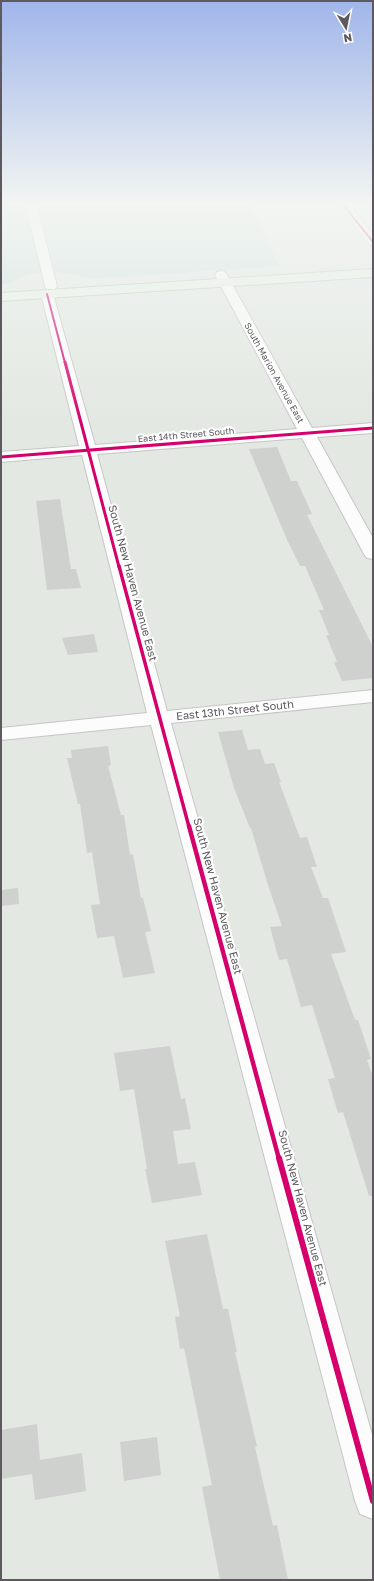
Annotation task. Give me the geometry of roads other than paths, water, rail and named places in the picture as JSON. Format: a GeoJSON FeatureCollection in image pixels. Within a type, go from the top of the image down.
{"type":"FeatureCollection","features":[{"type":"Feature","properties":{"kind":"main road"},"geometry":{"type":"LineString","coordinates":[[223,279],[258,276]]}},
{"type":"Feature","properties":{"kind":"main road"},"geometry":{"type":"LineString","coordinates":[[1,297],[49,290],[223,279],[304,276]]}},
{"type":"Feature","properties":{"kind":"main road"},"geometry":{"type":"LineString","coordinates":[[1,289],[49,290]]}},
{"type":"Feature","properties":{"kind":"street","name":"South New Haven Avenue East"},"geometry":{"type":"LineString","coordinates":[[46,276],[89,450],[159,718],[373,1502]]}},
{"type":"Feature","properties":{"kind":"street","name":"South Marion Avenue East"},"geometry":{"type":"LineString","coordinates":[[223,279],[373,554]]}},
{"type":"Feature","properties":{"kind":"street","name":"East 14th Street South"},"geometry":{"type":"LineString","coordinates":[[1,458],[373,428]]}},
{"type":"Feature","properties":{"kind":"street","name":"East 13th Street South"},"geometry":{"type":"LineString","coordinates":[[1,734],[373,696]]}}]}
